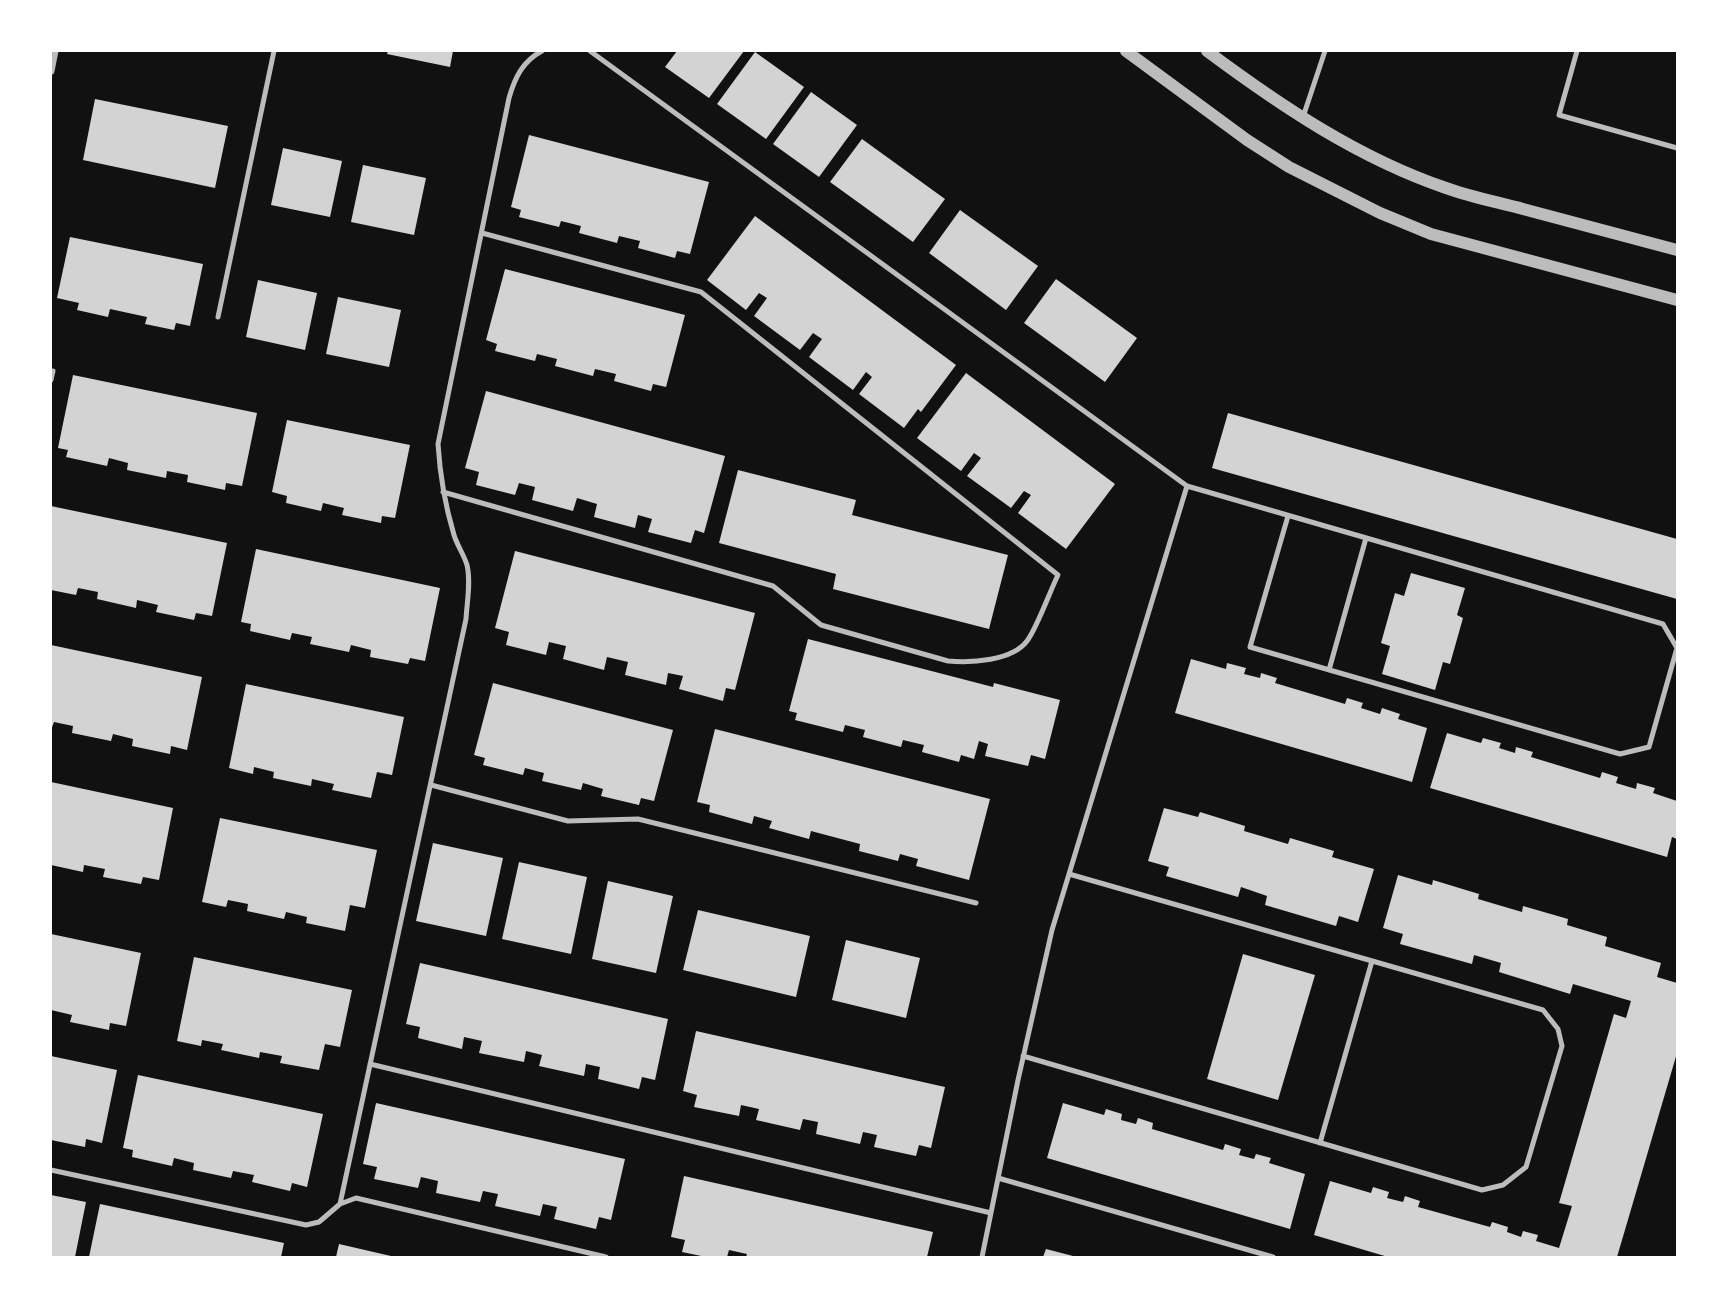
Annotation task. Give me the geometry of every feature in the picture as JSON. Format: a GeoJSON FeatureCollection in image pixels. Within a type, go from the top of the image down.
{"type":"FeatureCollection","features":[{"type":"Feature","properties":{"kind":"street"},"geometry":{"type":"LineString","coordinates":[[51,71],[55,51]]}},
{"type":"Feature","properties":{"kind":"street"},"geometry":{"type":"LineString","coordinates":[[1126,51],[1247,140],[1321,184],[1380,213],[1431,233],[1677,300]]}},
{"type":"Feature","properties":{"kind":"street"},"geometry":{"type":"LineString","coordinates":[[1207,51],[1274,101],[1302,118],[1365,153],[1446,188],[1677,250]]}},
{"type":"Feature","properties":{"kind":"lane"},"geometry":{"type":"LineString","coordinates":[[218,317],[274,51]]}},
{"type":"Feature","properties":{"kind":"lane"},"geometry":{"type":"LineString","coordinates":[[340,1204],[466,619],[469,584],[467,565],[455,537],[443,492],[439,444],[514,81],[522,66],[542,51]]}},
{"type":"Feature","properties":{"kind":"lane"},"geometry":{"type":"LineString","coordinates":[[590,51],[1187,486],[1663,624],[1677,648],[1648,747],[1620,754],[1250,647],[1288,516]]}},
{"type":"Feature","properties":{"kind":"lane"},"geometry":{"type":"LineString","coordinates":[[1302,118],[1325,51]]}},
{"type":"Feature","properties":{"kind":"lane"},"geometry":{"type":"LineString","coordinates":[[1577,51],[1559,115],[1677,148]]}},
{"type":"Feature","properties":{"kind":"lane"},"geometry":{"type":"LineString","coordinates":[[443,492],[773,586],[821,625],[948,661],[969,663],[990,660],[1027,643],[1058,575],[701,292],[482,233]]}},
{"type":"Feature","properties":{"kind":"lane"},"geometry":{"type":"LineString","coordinates":[[51,380],[53,371]]}},
{"type":"Feature","properties":{"kind":"lane"},"geometry":{"type":"LineString","coordinates":[[982,1257],[1052,930],[1187,486]]}},
{"type":"Feature","properties":{"kind":"lane"},"geometry":{"type":"LineString","coordinates":[[1329,670],[1366,538]]}},
{"type":"Feature","properties":{"kind":"lane"},"geometry":{"type":"LineString","coordinates":[[431,785],[568,821],[638,820],[976,903]]}},
{"type":"Feature","properties":{"kind":"lane"},"geometry":{"type":"LineString","coordinates":[[1023,1056],[1482,1190],[1503,1185],[1525,1167],[1562,1046],[1558,1029],[1543,1010],[1069,874]]}},
{"type":"Feature","properties":{"kind":"lane"},"geometry":{"type":"LineString","coordinates":[[1320,1143],[1372,961]]}},
{"type":"Feature","properties":{"kind":"lane"},"geometry":{"type":"LineString","coordinates":[[370,1064],[991,1213]]}},
{"type":"Feature","properties":{"kind":"lane"},"geometry":{"type":"LineString","coordinates":[[51,1170],[306,1225],[319,1222],[340,1204],[356,1198],[606,1257]]}},
{"type":"Feature","properties":{"kind":"lane"},"geometry":{"type":"LineString","coordinates":[[998,1178],[1273,1257]]}},
{"type":"Feature","properties":{"kind":"building"},"geometry":{"type":"Polygon","coordinates":[[[388,51],[453,51],[450,67],[387,54],[388,51]]]}},
{"type":"Feature","properties":{"kind":"building"},"geometry":{"type":"Polygon","coordinates":[[[677,51],[744,51],[709,98],[665,67],[677,51]]]}},
{"type":"Feature","properties":{"kind":"building"},"geometry":{"type":"Polygon","coordinates":[[[755,52],[804,87],[766,139],[717,104],[755,52]]]}},
{"type":"Feature","properties":{"kind":"building"},"geometry":{"type":"Polygon","coordinates":[[[811,92],[857,125],[819,177],[773,144],[811,92]]]}},
{"type":"Feature","properties":{"kind":"building"},"geometry":{"type":"Polygon","coordinates":[[[95,99],[228,126],[215,188],[83,160],[95,99]]]}},
{"type":"Feature","properties":{"kind":"building"},"geometry":{"type":"Polygon","coordinates":[[[529,135],[709,182],[690,254],[677,251],[675,258],[638,248],[640,241],[619,236],[617,243],[579,233],[581,226],[561,221],[559,227],[519,217],[521,210],[511,207],[529,135]]]}},
{"type":"Feature","properties":{"kind":"building"},"geometry":{"type":"Polygon","coordinates":[[[862,139],[945,199],[913,242],[830,182],[862,139]]]}},
{"type":"Feature","properties":{"kind":"building"},"geometry":{"type":"Polygon","coordinates":[[[283,148],[342,161],[330,217],[271,205],[283,148]]]}},
{"type":"Feature","properties":{"kind":"building"},"geometry":{"type":"Polygon","coordinates":[[[363,165],[426,178],[414,235],[351,222],[363,165]]]}},
{"type":"Feature","properties":{"kind":"building"},"geometry":{"type":"Polygon","coordinates":[[[960,210],[1038,266],[1006,310],[929,253],[960,210]]]}},
{"type":"Feature","properties":{"kind":"building"},"geometry":{"type":"Polygon","coordinates":[[[755,216],[956,365],[921,412],[918,409],[904,428],[859,394],[872,377],[866,372],[853,390],[809,357],[822,339],[813,333],[800,350],[754,316],[767,298],[759,293],[746,310],[707,280],[755,216]]]}},
{"type":"Feature","properties":{"kind":"building"},"geometry":{"type":"Polygon","coordinates":[[[70,237],[203,264],[190,326],[176,323],[174,330],[145,324],[147,317],[110,309],[108,317],[77,310],[79,303],[57,298],[70,237]]]}},
{"type":"Feature","properties":{"kind":"building"},"geometry":{"type":"Polygon","coordinates":[[[505,269],[685,315],[666,387],[653,384],[651,391],[614,381],[616,374],[595,369],[593,376],[555,366],[557,359],[537,354],[535,361],[495,351],[497,344],[486,340],[505,269]]]}},
{"type":"Feature","properties":{"kind":"building"},"geometry":{"type":"Polygon","coordinates":[[[1056,279],[1137,338],[1105,382],[1024,323],[1056,279]]]}},
{"type":"Feature","properties":{"kind":"building"},"geometry":{"type":"Polygon","coordinates":[[[258,280],[317,293],[305,350],[246,337],[258,280]]]}},
{"type":"Feature","properties":{"kind":"building"},"geometry":{"type":"Polygon","coordinates":[[[338,297],[401,310],[389,367],[326,354],[338,297]]]}},
{"type":"Feature","properties":{"kind":"building"},"geometry":{"type":"Polygon","coordinates":[[[966,373],[1115,484],[1066,549],[1018,513],[1031,495],[1024,491],[1011,508],[967,476],[981,458],[974,453],[961,471],[917,438],[966,373]]]}},
{"type":"Feature","properties":{"kind":"building"},"geometry":{"type":"Polygon","coordinates":[[[73,375],[257,413],[242,486],[226,483],[225,490],[187,482],[188,475],[167,471],[166,478],[127,470],[128,463],[109,458],[107,466],[66,457],[68,450],[58,448],[73,375]]]}},
{"type":"Feature","properties":{"kind":"building"},"geometry":{"type":"Polygon","coordinates":[[[486,391],[725,456],[704,533],[695,530],[691,543],[648,532],[652,519],[638,515],[635,528],[594,517],[597,504],[577,498],[573,511],[532,500],[535,487],[519,483],[515,495],[476,485],[479,472],[465,468],[486,391]]]}},
{"type":"Feature","properties":{"kind":"building"},"geometry":{"type":"Polygon","coordinates":[[[1228,413],[1677,539],[1677,599],[1212,468],[1228,413]]]}},
{"type":"Feature","properties":{"kind":"building"},"geometry":{"type":"Polygon","coordinates":[[[287,420],[410,445],[395,518],[382,516],[381,523],[342,515],[344,508],[323,503],[321,511],[286,503],[287,496],[272,492],[287,420]]]}},
{"type":"Feature","properties":{"kind":"building"},"geometry":{"type":"Polygon","coordinates":[[[738,470],[856,500],[852,515],[1008,555],[989,629],[833,589],[836,574],[719,543],[738,470]]]}},
{"type":"Feature","properties":{"kind":"building"},"geometry":{"type":"Polygon","coordinates":[[[51,506],[227,543],[212,616],[196,613],[194,620],[156,612],[158,605],[137,600],[136,608],[97,599],[98,592],[78,588],[76,595],[51,590],[51,506]]]}},
{"type":"Feature","properties":{"kind":"building"},"geometry":{"type":"Polygon","coordinates":[[[256,549],[440,588],[425,661],[410,658],[408,664],[370,657],[371,650],[351,645],[349,652],[310,644],[312,637],[292,633],[290,640],[250,631],[251,624],[241,622],[256,549]]]}},
{"type":"Feature","properties":{"kind":"building"},"geometry":{"type":"Polygon","coordinates":[[[515,551],[755,613],[735,690],[726,688],[723,701],[679,689],[683,676],[668,673],[666,685],[625,675],[628,662],[607,657],[604,670],[563,659],[566,646],[549,642],[546,655],[506,645],[509,632],[495,628],[515,551]]]}},
{"type":"Feature","properties":{"kind":"building"},"geometry":{"type":"Polygon","coordinates":[[[1411,573],[1465,588],[1457,615],[1463,618],[1450,664],[1443,662],[1435,690],[1382,674],[1390,646],[1381,643],[1395,593],[1404,596],[1411,573]]]}},
{"type":"Feature","properties":{"kind":"building"},"geometry":{"type":"Polygon","coordinates":[[[808,639],[993,687],[994,683],[1060,700],[1045,759],[1031,755],[1028,766],[985,756],[988,744],[979,741],[974,759],[961,755],[959,762],[922,752],[924,745],[903,740],[901,747],[863,737],[865,730],[845,725],[843,732],[795,720],[797,713],[789,711],[808,639]]]}},
{"type":"Feature","properties":{"kind":"building"},"geometry":{"type":"Polygon","coordinates":[[[51,645],[202,677],[187,750],[171,746],[170,754],[132,746],[133,739],[113,734],[111,741],[72,733],[73,726],[54,722],[51,730],[51,645]]]}},
{"type":"Feature","properties":{"kind":"building"},"geometry":{"type":"Polygon","coordinates":[[[1191,659],[1226,669],[1227,663],[1246,668],[1244,674],[1260,678],[1261,673],[1277,678],[1275,683],[1345,704],[1347,698],[1363,703],[1361,708],[1380,714],[1382,708],[1400,714],[1398,719],[1427,728],[1412,782],[1175,713],[1191,659]]]}},
{"type":"Feature","properties":{"kind":"building"},"geometry":{"type":"Polygon","coordinates":[[[493,683],[673,730],[654,801],[641,798],[639,805],[601,796],[603,789],[583,783],[581,790],[542,781],[544,773],[525,768],[523,775],[483,765],[485,758],[474,755],[493,683]]]}},
{"type":"Feature","properties":{"kind":"building"},"geometry":{"type":"Polygon","coordinates":[[[246,684],[404,717],[392,775],[377,772],[371,798],[332,790],[334,784],[312,779],[311,786],[273,778],[274,772],[254,767],[253,774],[229,768],[246,684]]]}},
{"type":"Feature","properties":{"kind":"building"},"geometry":{"type":"Polygon","coordinates":[[[715,729],[990,799],[969,880],[916,866],[918,859],[900,854],[898,861],[859,851],[860,844],[811,831],[809,839],[769,828],[772,821],[754,816],[752,824],[709,812],[710,805],[697,802],[715,729]]]}},
{"type":"Feature","properties":{"kind":"building"},"geometry":{"type":"Polygon","coordinates":[[[1447,733],[1481,743],[1483,738],[1501,743],[1499,748],[1515,753],[1516,747],[1533,752],[1531,757],[1600,778],[1602,772],[1618,777],[1616,783],[1636,789],[1637,783],[1655,788],[1653,793],[1677,801],[1677,839],[1672,837],[1667,857],[1430,788],[1447,733]]]}},
{"type":"Feature","properties":{"kind":"building"},"geometry":{"type":"Polygon","coordinates":[[[51,782],[173,808],[159,880],[143,877],[141,884],[103,877],[105,869],[84,865],[83,872],[51,865],[51,782]]]}},
{"type":"Feature","properties":{"kind":"building"},"geometry":{"type":"Polygon","coordinates":[[[1164,808],[1198,817],[1200,812],[1245,826],[1244,831],[1288,844],[1290,838],[1334,851],[1332,857],[1374,869],[1358,922],[1339,916],[1336,926],[1265,905],[1267,896],[1241,887],[1238,897],[1166,876],[1169,867],[1148,861],[1164,808]]]}},
{"type":"Feature","properties":{"kind":"building"},"geometry":{"type":"Polygon","coordinates":[[[220,818],[377,850],[365,908],[350,905],[345,931],[306,923],[307,917],[286,912],[284,919],[247,911],[248,904],[228,900],[226,907],[202,902],[220,818]]]}},
{"type":"Feature","properties":{"kind":"building"},"geometry":{"type":"Polygon","coordinates":[[[433,843],[503,858],[486,936],[416,921],[433,843]]]}},
{"type":"Feature","properties":{"kind":"building"},"geometry":{"type":"Polygon","coordinates":[[[519,862],[587,877],[571,954],[502,939],[519,862]]]}},
{"type":"Feature","properties":{"kind":"building"},"geometry":{"type":"Polygon","coordinates":[[[1398,875],[1432,885],[1433,880],[1479,894],[1478,899],[1522,912],[1523,906],[1568,919],[1567,925],[1607,937],[1605,946],[1661,963],[1657,977],[1677,983],[1677,1053],[1617,1257],[1388,1257],[1314,1235],[1330,1181],[1371,1193],[1373,1187],[1389,1192],[1387,1198],[1403,1202],[1405,1196],[1420,1201],[1418,1207],[1490,1227],[1492,1222],[1508,1227],[1507,1232],[1521,1237],[1523,1231],[1538,1235],[1536,1241],[1559,1248],[1572,1206],[1559,1203],[1614,1014],[1626,1018],[1631,1001],[1573,984],[1570,994],[1499,972],[1501,963],[1474,955],[1472,964],[1400,944],[1403,934],[1383,928],[1398,875]]]}},
{"type":"Feature","properties":{"kind":"building"},"geometry":{"type":"Polygon","coordinates":[[[608,881],[673,896],[656,973],[592,959],[608,881]]]}},
{"type":"Feature","properties":{"kind":"building"},"geometry":{"type":"Polygon","coordinates":[[[698,910],[810,936],[796,997],[683,970],[698,910]]]}},
{"type":"Feature","properties":{"kind":"building"},"geometry":{"type":"Polygon","coordinates":[[[51,934],[141,953],[126,1026],[110,1023],[109,1030],[70,1022],[72,1015],[51,1010],[51,934]]]}},
{"type":"Feature","properties":{"kind":"building"},"geometry":{"type":"Polygon","coordinates":[[[846,940],[920,958],[906,1018],[832,1000],[846,940]]]}},
{"type":"Feature","properties":{"kind":"building"},"geometry":{"type":"Polygon","coordinates":[[[1243,954],[1315,975],[1278,1100],[1207,1079],[1243,954]]]}},
{"type":"Feature","properties":{"kind":"building"},"geometry":{"type":"Polygon","coordinates":[[[194,957],[352,990],[340,1047],[325,1044],[319,1070],[280,1063],[282,1056],[260,1052],[259,1058],[221,1050],[223,1044],[202,1040],[201,1046],[177,1041],[194,957]]]}},
{"type":"Feature","properties":{"kind":"building"},"geometry":{"type":"Polygon","coordinates":[[[420,963],[668,1019],[655,1080],[642,1077],[639,1089],[598,1079],[600,1067],[586,1064],[584,1076],[539,1066],[542,1055],[526,1051],[524,1062],[479,1053],[482,1041],[464,1037],[462,1049],[418,1038],[420,1027],[406,1024],[420,963]]]}},
{"type":"Feature","properties":{"kind":"building"},"geometry":{"type":"Polygon","coordinates":[[[696,1031],[945,1087],[931,1148],[919,1145],[916,1156],[874,1147],[877,1135],[863,1132],[860,1144],[816,1134],[818,1122],[803,1119],[800,1130],[756,1120],[759,1109],[741,1105],[739,1116],[694,1107],[697,1095],[683,1091],[696,1031]]]}},
{"type":"Feature","properties":{"kind":"building"},"geometry":{"type":"Polygon","coordinates":[[[51,1056],[117,1070],[102,1143],[86,1139],[85,1147],[51,1140],[51,1056]]]}},
{"type":"Feature","properties":{"kind":"building"},"geometry":{"type":"Polygon","coordinates":[[[138,1075],[323,1114],[307,1187],[292,1183],[290,1191],[252,1182],[254,1175],[233,1171],[231,1178],[193,1170],[194,1163],[174,1158],[172,1166],[132,1157],[133,1150],[123,1148],[138,1075]]]}},
{"type":"Feature","properties":{"kind":"building"},"geometry":{"type":"Polygon","coordinates":[[[376,1103],[625,1159],[611,1220],[599,1217],[596,1229],[554,1219],[557,1207],[543,1204],[540,1216],[495,1206],[498,1194],[483,1191],[480,1202],[436,1193],[438,1181],[421,1177],[418,1188],[374,1179],[377,1167],[363,1164],[376,1103]]]}},
{"type":"Feature","properties":{"kind":"building"},"geometry":{"type":"Polygon","coordinates":[[[1063,1103],[1104,1115],[1106,1109],[1122,1114],[1121,1120],[1136,1124],[1138,1118],[1153,1123],[1152,1129],[1223,1150],[1225,1144],[1241,1149],[1239,1155],[1254,1159],[1256,1154],[1271,1158],[1269,1163],[1305,1174],[1290,1229],[1047,1158],[1063,1103]]]}},
{"type":"Feature","properties":{"kind":"building"},"geometry":{"type":"Polygon","coordinates":[[[684,1176],[933,1232],[927,1257],[746,1257],[747,1254],[729,1250],[727,1257],[706,1257],[682,1252],[685,1240],[671,1237],[684,1176]]]}},
{"type":"Feature","properties":{"kind":"building"},"geometry":{"type":"Polygon","coordinates":[[[51,1195],[86,1202],[75,1257],[51,1257],[51,1195]]]}},
{"type":"Feature","properties":{"kind":"building"},"geometry":{"type":"Polygon","coordinates":[[[100,1204],[284,1243],[281,1257],[89,1257],[100,1204]]]}},
{"type":"Feature","properties":{"kind":"building"},"geometry":{"type":"Polygon","coordinates":[[[339,1244],[391,1256],[336,1257],[339,1244]]]}},
{"type":"Feature","properties":{"kind":"building"},"geometry":{"type":"Polygon","coordinates":[[[1046,1249],[1073,1256],[1073,1257],[1043,1257],[1046,1249]]]}}]}
